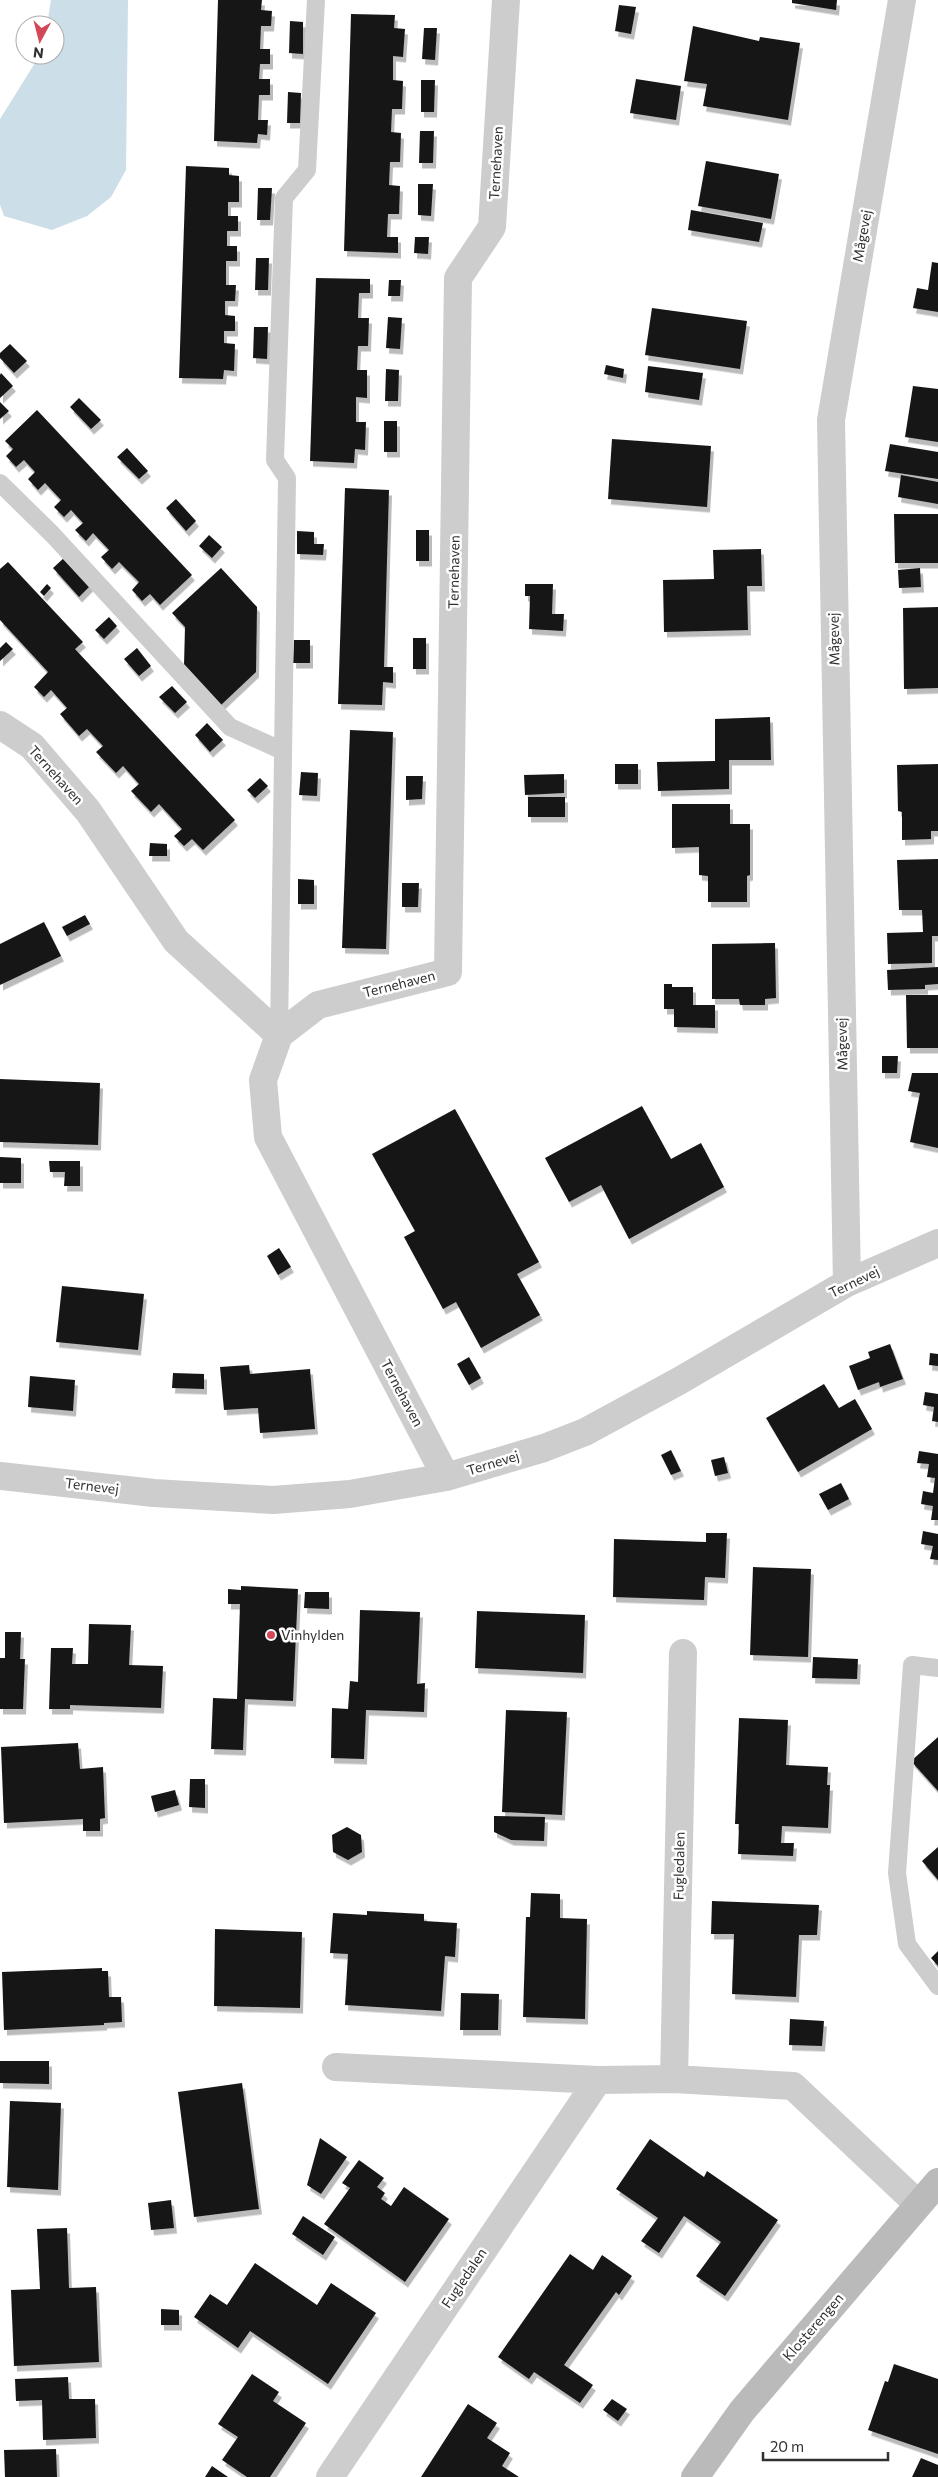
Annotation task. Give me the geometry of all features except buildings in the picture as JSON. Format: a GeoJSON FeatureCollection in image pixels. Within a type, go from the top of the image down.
{"type":"FeatureCollection","features":[{"type":"Feature","properties":{"kind":"street","name":"Ternehaven"},"geometry":{"type":"LineString","coordinates":[[446,1477],[268,1137],[263,1080],[280,1035],[318,1005],[448,972],[458,278],[492,227],[506,0]]}},
{"type":"Feature","properties":{"kind":"street","name":"Mågevej"},"geometry":{"type":"LineString","coordinates":[[846,1284],[831,420],[902,0]]}},
{"type":"Feature","properties":{"kind":"street","name":"Ternehaven"},"geometry":{"type":"LineString","coordinates":[[0,725],[32,746],[88,811],[176,941],[280,1035]]}},
{"type":"Feature","properties":{"kind":"street","name":"Ternevej"},"geometry":{"type":"LineString","coordinates":[[0,1476],[154,1493],[273,1500],[350,1494],[446,1477],[544,1448],[585,1432],[679,1381],[846,1284],[938,1243]]}},
{"type":"Feature","properties":{"kind":"street","name":"Fugledalen"},"geometry":{"type":"LineString","coordinates":[[674,2079],[683,1653]]}},
{"type":"Feature","properties":{"kind":"street"},"geometry":{"type":"LineString","coordinates":[[336,2067],[598,2080],[674,2079],[793,2086],[918,2204]]}},
{"type":"Feature","properties":{"kind":"street","name":"Fugledalen"},"geometry":{"type":"LineString","coordinates":[[330,2477],[598,2080]]}},
{"type":"Feature","properties":{"kind":"street","name":"Klosterengen"},"geometry":{"type":"LineString","coordinates":[[695,2477],[742,2410],[938,2182]]}},
{"type":"Feature","properties":{"kind":"lane","name":"Ternehaven"},"geometry":{"type":"LineString","coordinates":[[280,1035],[287,478],[275,460],[284,198],[307,170],[316,0]]}},
{"type":"Feature","properties":{"kind":"lane"},"geometry":{"type":"LineString","coordinates":[[0,483],[52,534],[230,727],[283,751]]}},
{"type":"Feature","properties":{"kind":"lane"},"geometry":{"type":"LineString","coordinates":[[938,1668],[912,1665],[897,1872],[907,1944],[938,1986]]}},
{"type":"Feature","properties":{"kind":"shaded area"},"geometry":{"type":"Polygon","coordinates":[[[51,0],[128,0],[126,170],[111,197],[87,216],[52,230],[4,216],[0,205],[0,119],[34,65],[65,65],[65,15],[49,15],[51,0]]]}},
{"type":"Feature","properties":{"kind":"place","name":"Vinhylden"},"geometry":{"type":"Point","coordinates":[271,1635]}}]}
